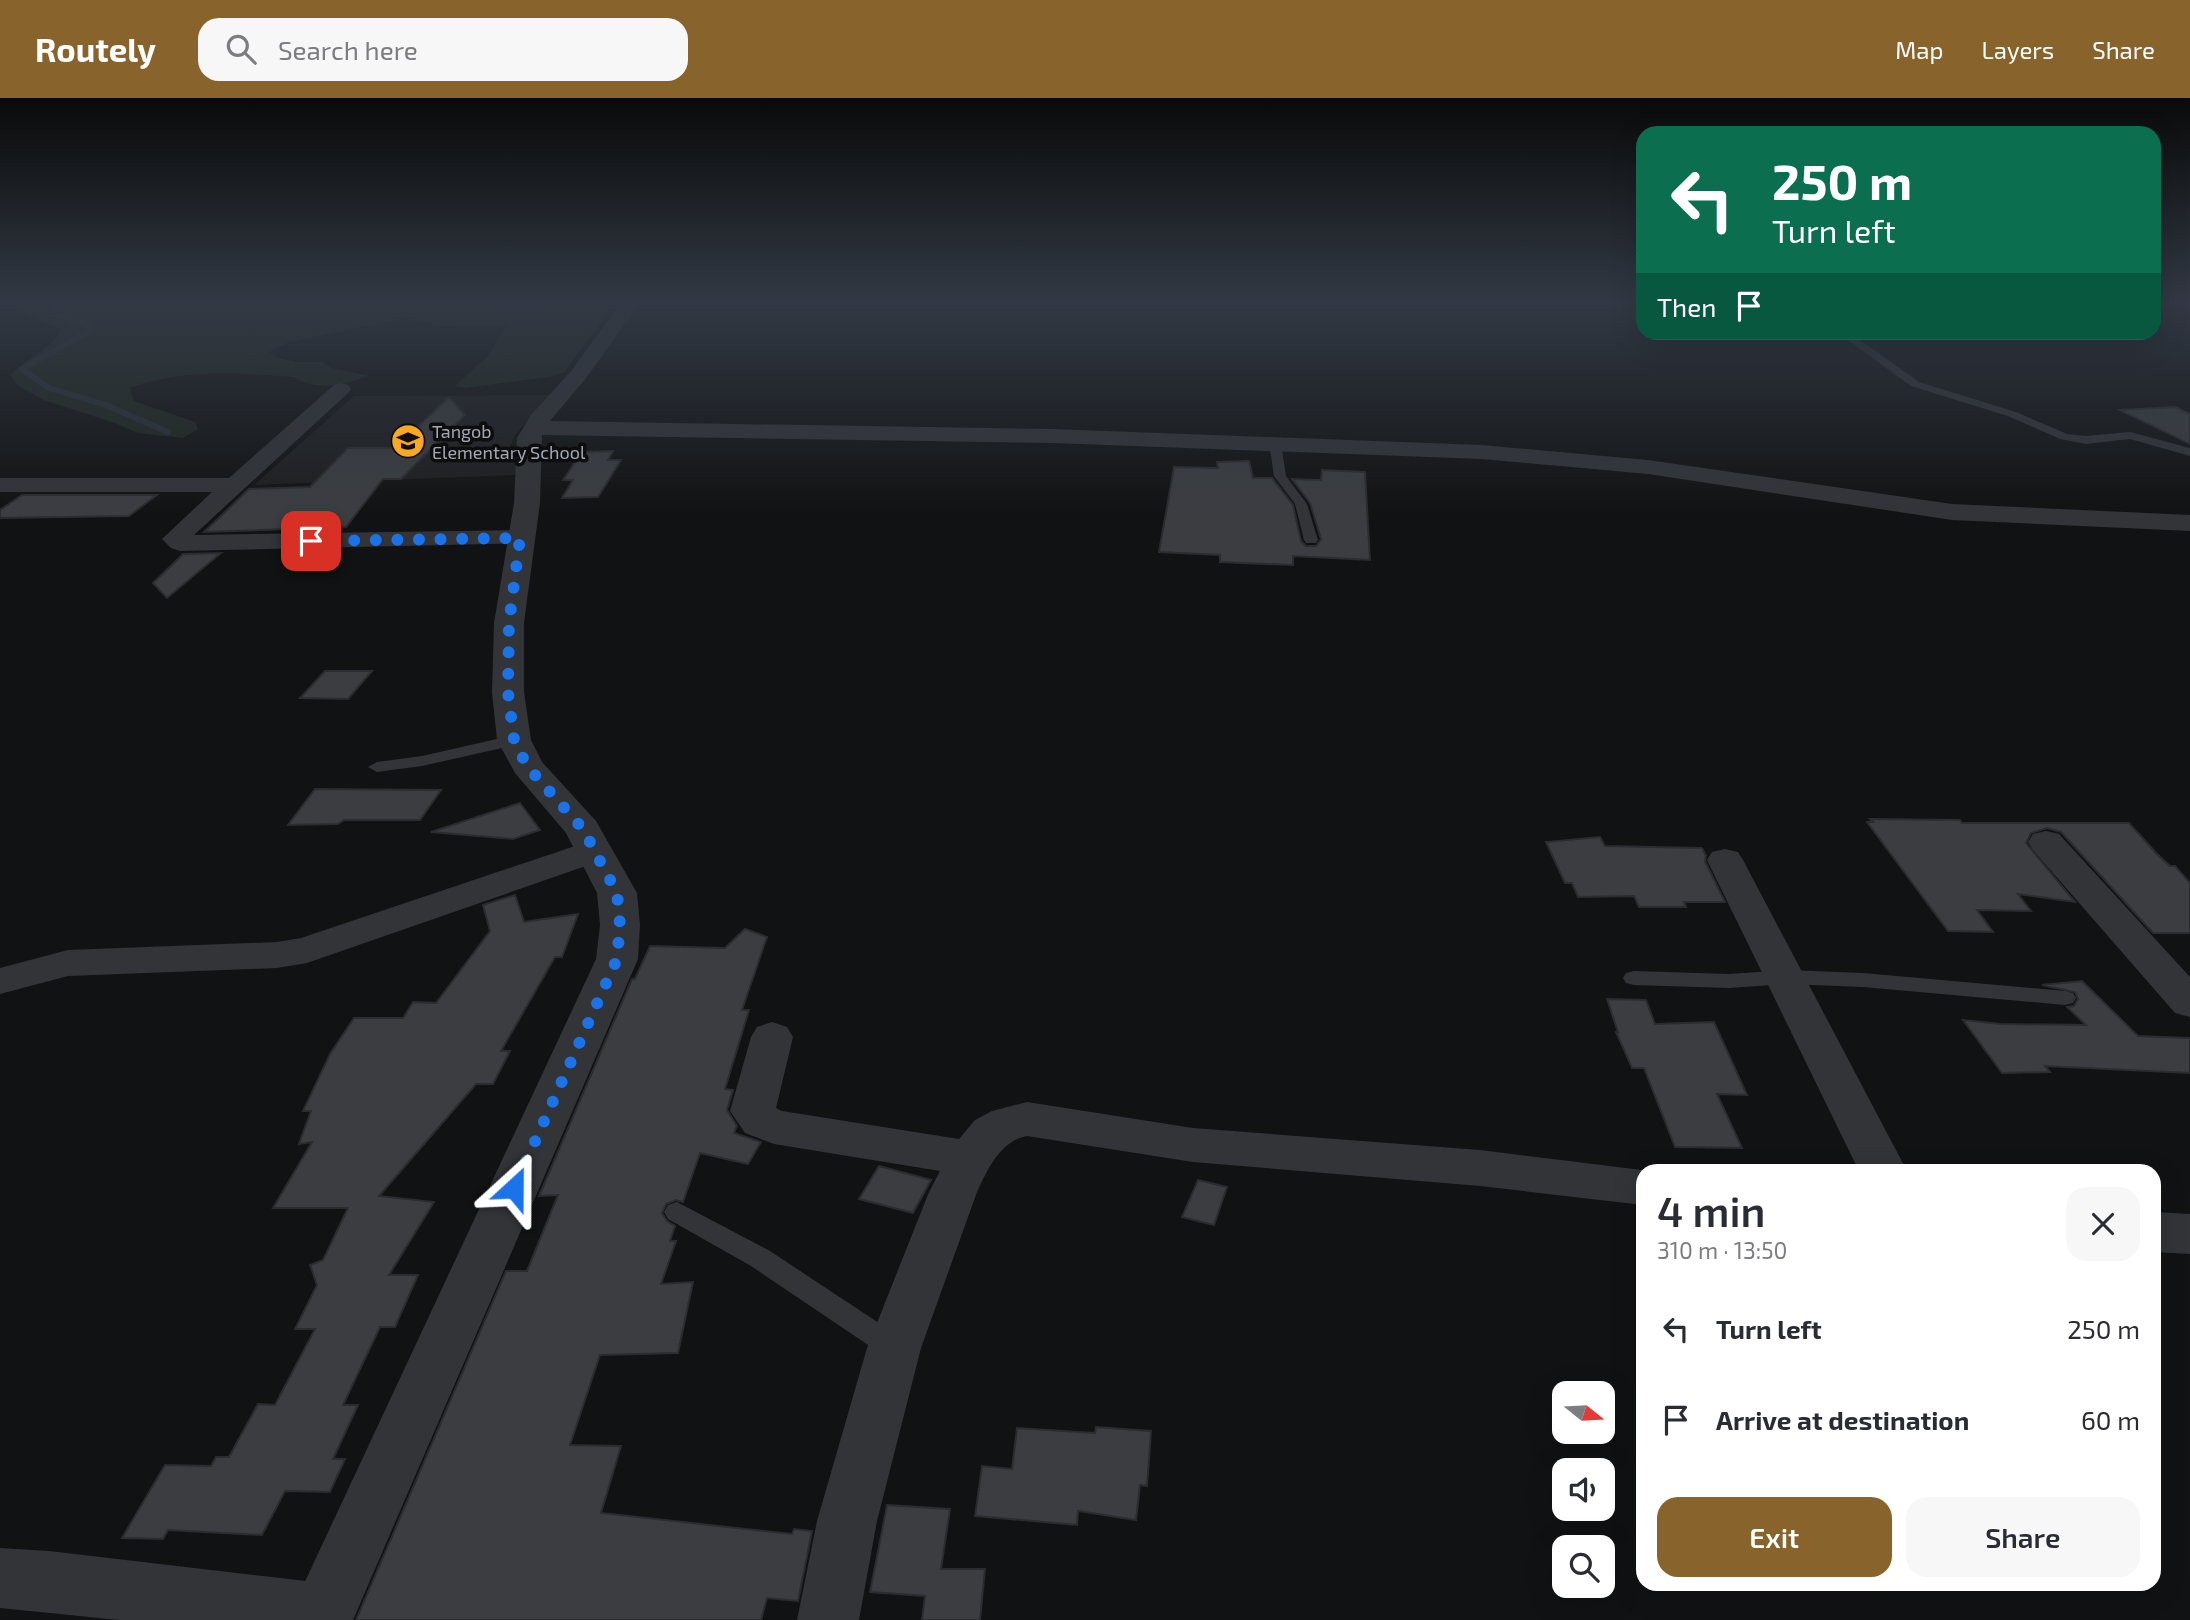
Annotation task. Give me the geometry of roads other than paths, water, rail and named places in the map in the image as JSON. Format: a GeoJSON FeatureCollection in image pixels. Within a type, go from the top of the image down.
{"type":"FeatureCollection","features":[{"type":"Feature","properties":{"kind":"street"},"geometry":{"type":"LineString","coordinates":[[0,1578],[49,1581],[322,1617],[617,959],[620,925],[617,893],[583,829],[527,766],[514,740],[508,692],[509,623],[527,503],[529,438],[533,428],[581,371]]}},
{"type":"Feature","properties":{"kind":"street"},"geometry":{"type":"LineString","coordinates":[[341,389],[320,411],[232,485],[174,539],[194,542],[520,538]]}},
{"type":"Feature","properties":{"kind":"street"},"geometry":{"type":"LineString","coordinates":[[533,428],[1053,436],[1275,443],[1564,458],[1952,512],[2190,523]]}},
{"type":"Feature","properties":{"kind":"street"},"geometry":{"type":"LineString","coordinates":[[0,485],[232,485]]}},
{"type":"Feature","properties":{"kind":"street"},"geometry":{"type":"LineString","coordinates":[[2046,842],[2190,1003]]}},
{"type":"Feature","properties":{"kind":"street"},"geometry":{"type":"LineString","coordinates":[[0,981],[68,963],[277,955],[307,950],[593,850]]}},
{"type":"Feature","properties":{"kind":"street"},"geometry":{"type":"LineString","coordinates":[[1725,860],[1880,1164]]}},
{"type":"Feature","properties":{"kind":"street"},"geometry":{"type":"LineString","coordinates":[[772,1037],[753,1111],[761,1121],[774,1127],[970,1158]]}},
{"type":"Feature","properties":{"kind":"street"},"geometry":{"type":"LineString","coordinates":[[828,1620],[847,1521],[894,1348],[953,1192],[970,1158],[991,1132],[1007,1123],[1027,1119],[1193,1145],[1480,1168],[1636,1186]]}},
{"type":"Feature","properties":{"kind":"street"},"geometry":{"type":"LineString","coordinates":[[2161,1232],[2190,1234]]}},
{"type":"Feature","properties":{"kind":"lane"},"geometry":{"type":"LineString","coordinates":[[1897,371],[1915,384],[2012,414],[2064,437],[2086,440],[2130,435],[2190,452]]}},
{"type":"Feature","properties":{"kind":"lane"},"geometry":{"type":"LineString","coordinates":[[1275,443],[1280,475],[1301,504],[1311,540]]}},
{"type":"Feature","properties":{"kind":"lane"},"geometry":{"type":"LineString","coordinates":[[377,766],[422,761],[514,740]]}},
{"type":"Feature","properties":{"kind":"lane"},"geometry":{"type":"LineString","coordinates":[[1634,978],[1729,981],[1786,977],[1904,982],[2065,999]]}},
{"type":"Feature","properties":{"kind":"lane"},"geometry":{"type":"LineString","coordinates":[[677,1212],[723,1234],[785,1272],[894,1348]]}},
{"type":"Feature","properties":{"kind":"waterway"},"geometry":{"type":"LineString","coordinates":[[25,371],[49,388],[106,405],[168,432]]}},
{"type":"Feature","properties":{"kind":"place","name":"Tangob Elementary School"},"geometry":{"type":"Point","coordinates":[408,441]}}]}
